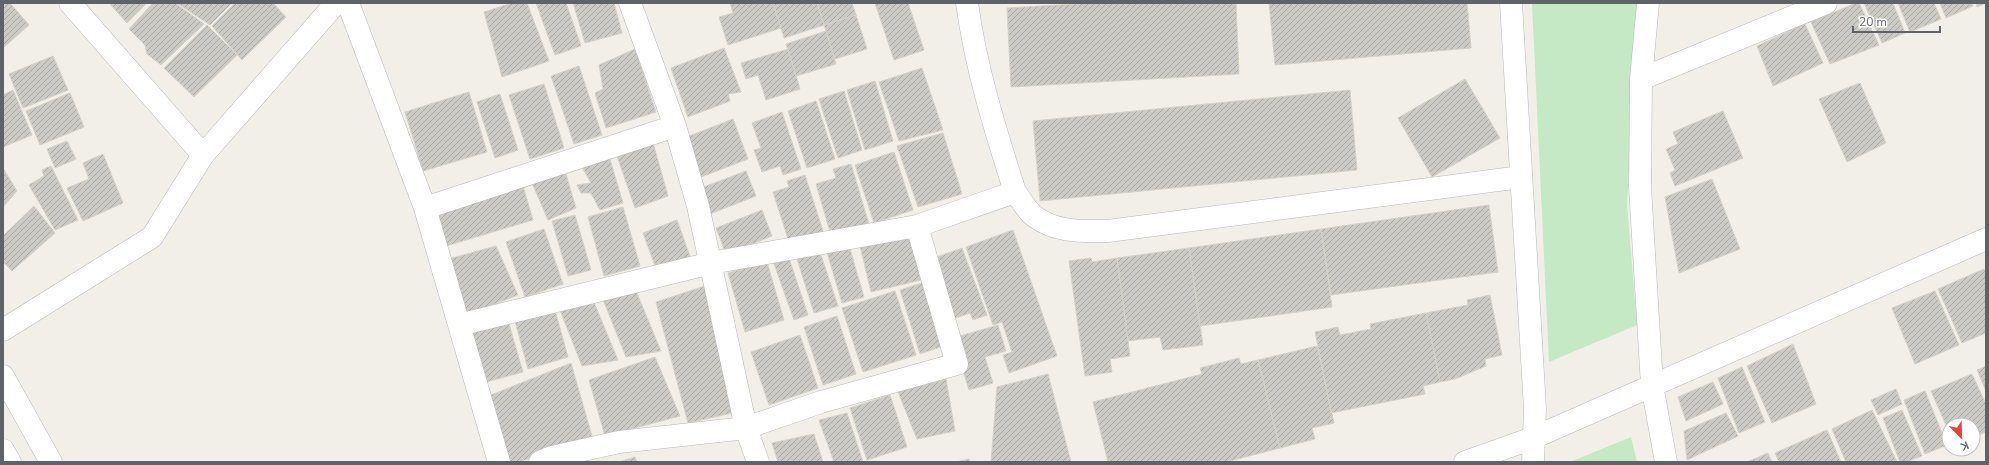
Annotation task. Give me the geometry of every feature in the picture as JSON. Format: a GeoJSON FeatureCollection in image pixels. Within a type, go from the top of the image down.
{"type":"FeatureCollection","features":[{"type":"Feature","properties":{"kind":"street"},"geometry":{"type":"LineString","coordinates":[[70,3],[203,155]]}},
{"type":"Feature","properties":{"kind":"street"},"geometry":{"type":"LineString","coordinates":[[3,330],[152,237],[203,155],[336,3]]}},
{"type":"Feature","properties":{"kind":"street"},"geometry":{"type":"LineString","coordinates":[[348,3],[425,208],[499,462]]}},
{"type":"Feature","properties":{"kind":"street"},"geometry":{"type":"LineString","coordinates":[[630,3],[675,126],[698,206],[712,263],[746,428],[758,462]]}},
{"type":"Feature","properties":{"kind":"street"},"geometry":{"type":"LineString","coordinates":[[967,3],[973,45],[984,93],[1015,192],[1033,215],[1048,225],[1071,231],[1108,231],[1521,177]]}},
{"type":"Feature","properties":{"kind":"street"},"geometry":{"type":"LineString","coordinates":[[1511,3],[1535,409],[1533,462]]}},
{"type":"Feature","properties":{"kind":"street"},"geometry":{"type":"LineString","coordinates":[[1648,3],[1641,80],[1640,187],[1652,385],[1666,462]]}},
{"type":"Feature","properties":{"kind":"street"},"geometry":{"type":"LineString","coordinates":[[1641,80],[1826,3]]}},
{"type":"Feature","properties":{"kind":"street"},"geometry":{"type":"LineString","coordinates":[[425,208],[675,126]]}},
{"type":"Feature","properties":{"kind":"street"},"geometry":{"type":"LineString","coordinates":[[459,326],[712,263],[917,226],[1015,192]]}},
{"type":"Feature","properties":{"kind":"street"},"geometry":{"type":"LineString","coordinates":[[540,462],[552,457],[620,442],[746,428],[821,402],[957,364],[917,226]]}},
{"type":"Feature","properties":{"kind":"street"},"geometry":{"type":"LineString","coordinates":[[1465,462],[1533,438],[1986,239]]}},
{"type":"Feature","properties":{"kind":"street"},"geometry":{"type":"LineString","coordinates":[[3,376],[51,462]]}},
{"type":"Feature","properties":{"kind":"street"},"geometry":{"type":"LineString","coordinates":[[3,450],[10,462]]}},
{"type":"Feature","properties":{"kind":"green space"},"geometry":{"type":"Polygon","coordinates":[[[1532,3],[1638,3],[1627,205],[1637,325],[1549,362],[1532,3]]]}},
{"type":"Feature","properties":{"kind":"green space"},"geometry":{"type":"Polygon","coordinates":[[[1631,437],[1637,462],[1570,462],[1631,437]]]}},
{"type":"Feature","properties":{"kind":"building"},"geometry":{"type":"Polygon","coordinates":[[[3,3],[10,3],[29,25],[3,48],[3,3]]]}},
{"type":"Feature","properties":{"kind":"building"},"geometry":{"type":"Polygon","coordinates":[[[109,3],[147,3],[127,23],[109,3]]]}},
{"type":"Feature","properties":{"kind":"building"},"geometry":{"type":"Polygon","coordinates":[[[153,3],[175,3],[204,24],[161,65],[147,54],[145,45],[129,29],[153,3]]]}},
{"type":"Feature","properties":{"kind":"building"},"geometry":{"type":"Polygon","coordinates":[[[177,3],[232,3],[210,25],[177,3]]]}},
{"type":"Feature","properties":{"kind":"building"},"geometry":{"type":"Polygon","coordinates":[[[235,3],[273,3],[286,17],[242,60],[212,26],[235,3]]]}},
{"type":"Feature","properties":{"kind":"building"},"geometry":{"type":"Polygon","coordinates":[[[512,3],[527,3],[549,61],[502,77],[484,12],[512,3]]]}},
{"type":"Feature","properties":{"kind":"building"},"geometry":{"type":"Polygon","coordinates":[[[536,3],[566,3],[581,46],[555,55],[536,3]]]}},
{"type":"Feature","properties":{"kind":"building"},"geometry":{"type":"Polygon","coordinates":[[[573,3],[614,3],[622,33],[585,43],[573,3]]]}},
{"type":"Feature","properties":{"kind":"building"},"geometry":{"type":"Polygon","coordinates":[[[730,3],[773,3],[781,28],[728,45],[719,17],[733,13],[730,3]]]}},
{"type":"Feature","properties":{"kind":"building"},"geometry":{"type":"Polygon","coordinates":[[[773,3],[817,3],[824,25],[784,38],[773,3]]]}},
{"type":"Feature","properties":{"kind":"building"},"geometry":{"type":"Polygon","coordinates":[[[817,3],[852,3],[856,15],[824,25],[817,3]]]}},
{"type":"Feature","properties":{"kind":"building"},"geometry":{"type":"Polygon","coordinates":[[[875,3],[908,3],[924,50],[894,60],[875,3]]]}},
{"type":"Feature","properties":{"kind":"building"},"geometry":{"type":"Polygon","coordinates":[[[1091,3],[1236,3],[1239,74],[1011,87],[1007,8],[1091,3]]]}},
{"type":"Feature","properties":{"kind":"building"},"geometry":{"type":"Polygon","coordinates":[[[1269,3],[1467,3],[1471,48],[1275,65],[1269,3]]]}},
{"type":"Feature","properties":{"kind":"building"},"geometry":{"type":"Polygon","coordinates":[[[1859,3],[1879,45],[1830,64],[1811,22],[1859,3]]]}},
{"type":"Feature","properties":{"kind":"building"},"geometry":{"type":"Polygon","coordinates":[[[1864,3],[1893,3],[1905,33],[1882,43],[1864,3]]]}},
{"type":"Feature","properties":{"kind":"building"},"geometry":{"type":"Polygon","coordinates":[[[1898,3],[1934,3],[1941,19],[1910,32],[1898,3]]]}},
{"type":"Feature","properties":{"kind":"building"},"geometry":{"type":"Polygon","coordinates":[[[1940,3],[1972,3],[1973,6],[1946,18],[1940,3]]]}},
{"type":"Feature","properties":{"kind":"building"},"geometry":{"type":"Polygon","coordinates":[[[1976,3],[1986,3],[1977,7],[1976,3]]]}},
{"type":"Feature","properties":{"kind":"building"},"geometry":{"type":"Polygon","coordinates":[[[856,15],[867,49],[835,59],[824,25],[856,15]]]}},
{"type":"Feature","properties":{"kind":"building"},"geometry":{"type":"Polygon","coordinates":[[[1805,24],[1823,63],[1773,86],[1757,46],[1805,24]]]}},
{"type":"Feature","properties":{"kind":"building"},"geometry":{"type":"Polygon","coordinates":[[[207,25],[237,55],[194,97],[164,68],[207,25]]]}},
{"type":"Feature","properties":{"kind":"building"},"geometry":{"type":"Polygon","coordinates":[[[826,31],[836,64],[796,76],[786,44],[826,31]]]}},
{"type":"Feature","properties":{"kind":"building"},"geometry":{"type":"Polygon","coordinates":[[[724,48],[741,92],[728,94],[730,101],[688,117],[671,68],[724,48]]]}},
{"type":"Feature","properties":{"kind":"building"},"geometry":{"type":"Polygon","coordinates":[[[635,49],[656,112],[606,128],[595,93],[603,89],[599,65],[635,49]]]}},
{"type":"Feature","properties":{"kind":"building"},"geometry":{"type":"Polygon","coordinates":[[[788,49],[800,89],[766,100],[758,75],[746,79],[741,63],[788,49]]]}},
{"type":"Feature","properties":{"kind":"building"},"geometry":{"type":"Polygon","coordinates":[[[53,56],[68,90],[23,108],[9,74],[53,56]]]}},
{"type":"Feature","properties":{"kind":"building"},"geometry":{"type":"Polygon","coordinates":[[[579,66],[602,135],[574,144],[551,76],[579,66]]]}},
{"type":"Feature","properties":{"kind":"building"},"geometry":{"type":"Polygon","coordinates":[[[922,68],[943,130],[899,141],[879,82],[922,68]]]}},
{"type":"Feature","properties":{"kind":"building"},"geometry":{"type":"Polygon","coordinates":[[[1465,79],[1500,138],[1432,177],[1398,118],[1465,79]]]}},
{"type":"Feature","properties":{"kind":"building"},"geometry":{"type":"Polygon","coordinates":[[[875,81],[893,141],[865,150],[847,90],[875,81]]]}},
{"type":"Feature","properties":{"kind":"building"},"geometry":{"type":"Polygon","coordinates":[[[1860,83],[1886,143],[1847,162],[1819,99],[1860,83]]]}},
{"type":"Feature","properties":{"kind":"building"},"geometry":{"type":"Polygon","coordinates":[[[544,84],[564,148],[530,159],[509,95],[544,84]]]}},
{"type":"Feature","properties":{"kind":"building"},"geometry":{"type":"Polygon","coordinates":[[[13,90],[32,135],[3,147],[3,95],[13,90]]]}},
{"type":"Feature","properties":{"kind":"building"},"geometry":{"type":"Polygon","coordinates":[[[1350,90],[1357,170],[1040,201],[1033,121],[1350,90]]]}},
{"type":"Feature","properties":{"kind":"building"},"geometry":{"type":"Polygon","coordinates":[[[844,91],[862,150],[838,158],[819,99],[844,91]]]}},
{"type":"Feature","properties":{"kind":"building"},"geometry":{"type":"Polygon","coordinates":[[[469,92],[487,152],[423,171],[405,112],[469,92]]]}},
{"type":"Feature","properties":{"kind":"building"},"geometry":{"type":"Polygon","coordinates":[[[70,93],[84,127],[40,145],[26,111],[70,93]]]}},
{"type":"Feature","properties":{"kind":"building"},"geometry":{"type":"Polygon","coordinates":[[[500,94],[518,150],[495,158],[477,102],[500,94]]]}},
{"type":"Feature","properties":{"kind":"building"},"geometry":{"type":"Polygon","coordinates":[[[816,101],[835,159],[807,168],[788,111],[816,101]]]}},
{"type":"Feature","properties":{"kind":"building"},"geometry":{"type":"Polygon","coordinates":[[[1723,111],[1743,158],[1675,186],[1670,173],[1675,170],[1666,149],[1678,144],[1673,132],[1723,111]]]}},
{"type":"Feature","properties":{"kind":"building"},"geometry":{"type":"Polygon","coordinates":[[[782,112],[801,169],[783,175],[780,166],[762,172],[754,150],[761,148],[752,123],[782,112]]]}},
{"type":"Feature","properties":{"kind":"building"},"geometry":{"type":"Polygon","coordinates":[[[733,119],[748,159],[701,177],[687,137],[733,119]]]}},
{"type":"Feature","properties":{"kind":"building"},"geometry":{"type":"Polygon","coordinates":[[[943,133],[962,194],[918,207],[897,146],[943,133]]]}},
{"type":"Feature","properties":{"kind":"building"},"geometry":{"type":"Polygon","coordinates":[[[652,139],[668,196],[635,208],[617,156],[652,139]]]}},
{"type":"Feature","properties":{"kind":"building"},"geometry":{"type":"Polygon","coordinates":[[[67,141],[76,159],[55,168],[47,149],[67,141]]]}},
{"type":"Feature","properties":{"kind":"building"},"geometry":{"type":"Polygon","coordinates":[[[894,152],[913,210],[874,223],[855,165],[894,152]]]}},
{"type":"Feature","properties":{"kind":"building"},"geometry":{"type":"Polygon","coordinates":[[[103,154],[123,203],[83,221],[67,188],[89,179],[83,163],[103,154]]]}},
{"type":"Feature","properties":{"kind":"building"},"geometry":{"type":"Polygon","coordinates":[[[609,156],[623,203],[600,210],[591,193],[581,193],[577,185],[591,183],[582,167],[609,156]]]}},
{"type":"Feature","properties":{"kind":"building"},"geometry":{"type":"Polygon","coordinates":[[[851,164],[869,224],[831,235],[816,184],[836,178],[833,169],[851,164]]]}},
{"type":"Feature","properties":{"kind":"building"},"geometry":{"type":"Polygon","coordinates":[[[51,166],[78,220],[55,230],[29,185],[44,176],[42,170],[51,166]]]}},
{"type":"Feature","properties":{"kind":"building"},"geometry":{"type":"Polygon","coordinates":[[[3,168],[17,191],[3,207],[3,168]]]}},
{"type":"Feature","properties":{"kind":"building"},"geometry":{"type":"Polygon","coordinates":[[[565,171],[576,208],[548,220],[532,183],[565,171]]]}},
{"type":"Feature","properties":{"kind":"building"},"geometry":{"type":"Polygon","coordinates":[[[746,171],[756,196],[710,214],[701,188],[746,171]]]}},
{"type":"Feature","properties":{"kind":"building"},"geometry":{"type":"Polygon","coordinates":[[[805,175],[823,231],[789,242],[773,192],[789,187],[787,181],[805,175]]]}},
{"type":"Feature","properties":{"kind":"building"},"geometry":{"type":"Polygon","coordinates":[[[1712,179],[1740,249],[1679,273],[1665,197],[1712,179]]]}},
{"type":"Feature","properties":{"kind":"building"},"geometry":{"type":"Polygon","coordinates":[[[523,186],[533,220],[446,246],[436,213],[523,186]]]}},
{"type":"Feature","properties":{"kind":"building"},"geometry":{"type":"Polygon","coordinates":[[[1489,205],[1498,272],[1331,295],[1321,229],[1489,205]]]}},
{"type":"Feature","properties":{"kind":"building"},"geometry":{"type":"Polygon","coordinates":[[[34,206],[55,233],[12,271],[3,262],[3,236],[34,206]]]}},
{"type":"Feature","properties":{"kind":"building"},"geometry":{"type":"Polygon","coordinates":[[[623,207],[640,266],[604,276],[588,217],[623,207]]]}},
{"type":"Feature","properties":{"kind":"building"},"geometry":{"type":"Polygon","coordinates":[[[762,210],[772,236],[726,254],[716,228],[762,210]]]}},
{"type":"Feature","properties":{"kind":"building"},"geometry":{"type":"Polygon","coordinates":[[[575,215],[591,270],[568,276],[552,221],[575,215]]]}},
{"type":"Feature","properties":{"kind":"building"},"geometry":{"type":"Polygon","coordinates":[[[677,220],[691,259],[657,271],[643,233],[677,220]]]}},
{"type":"Feature","properties":{"kind":"building"},"geometry":{"type":"Polygon","coordinates":[[[544,229],[563,284],[525,297],[506,242],[544,229]]]}},
{"type":"Feature","properties":{"kind":"building"},"geometry":{"type":"Polygon","coordinates":[[[1321,229],[1332,307],[1200,326],[1189,248],[1321,229]]]}},
{"type":"Feature","properties":{"kind":"building"},"geometry":{"type":"Polygon","coordinates":[[[1013,230],[1057,356],[1009,373],[1003,355],[1012,352],[1002,322],[993,325],[966,247],[1013,230]]]}},
{"type":"Feature","properties":{"kind":"building"},"geometry":{"type":"Polygon","coordinates":[[[910,234],[921,280],[871,292],[860,246],[910,234]]]}},
{"type":"Feature","properties":{"kind":"building"},"geometry":{"type":"Polygon","coordinates":[[[848,242],[864,297],[842,303],[826,249],[848,242]]]}},
{"type":"Feature","properties":{"kind":"building"},"geometry":{"type":"Polygon","coordinates":[[[496,246],[518,295],[459,318],[445,260],[496,246]]]}},
{"type":"Feature","properties":{"kind":"building"},"geometry":{"type":"Polygon","coordinates":[[[962,248],[987,315],[973,320],[970,313],[953,319],[931,259],[962,248]]]}},
{"type":"Feature","properties":{"kind":"building"},"geometry":{"type":"Polygon","coordinates":[[[1189,248],[1203,345],[1163,350],[1160,337],[1128,341],[1117,258],[1189,248]]]}},
{"type":"Feature","properties":{"kind":"building"},"geometry":{"type":"Polygon","coordinates":[[[820,252],[838,306],[814,313],[797,259],[820,252]]]}},
{"type":"Feature","properties":{"kind":"building"},"geometry":{"type":"Polygon","coordinates":[[[788,255],[808,315],[794,320],[773,261],[788,255]]]}},
{"type":"Feature","properties":{"kind":"building"},"geometry":{"type":"Polygon","coordinates":[[[1091,258],[1092,262],[1117,258],[1130,356],[1110,359],[1112,372],[1085,376],[1069,261],[1091,258]]]}},
{"type":"Feature","properties":{"kind":"building"},"geometry":{"type":"Polygon","coordinates":[[[767,262],[784,320],[745,332],[728,273],[767,262]]]}},
{"type":"Feature","properties":{"kind":"building"},"geometry":{"type":"Polygon","coordinates":[[[1984,269],[1986,273],[1986,333],[1962,343],[1938,289],[1984,269]]]}},
{"type":"Feature","properties":{"kind":"building"},"geometry":{"type":"Polygon","coordinates":[[[925,282],[946,345],[920,354],[900,290],[925,282]]]}},
{"type":"Feature","properties":{"kind":"building"},"geometry":{"type":"Polygon","coordinates":[[[708,285],[741,411],[688,423],[656,302],[708,285]]]}},
{"type":"Feature","properties":{"kind":"building"},"geometry":{"type":"Polygon","coordinates":[[[636,291],[661,351],[626,357],[602,297],[636,291]]]}},
{"type":"Feature","properties":{"kind":"building"},"geometry":{"type":"Polygon","coordinates":[[[895,291],[916,355],[863,372],[842,308],[895,291]]]}},
{"type":"Feature","properties":{"kind":"building"},"geometry":{"type":"Polygon","coordinates":[[[1935,291],[1959,345],[1915,364],[1892,308],[1935,291]]]}},
{"type":"Feature","properties":{"kind":"building"},"geometry":{"type":"Polygon","coordinates":[[[1490,295],[1502,355],[1485,359],[1486,366],[1455,379],[1440,382],[1426,313],[1468,305],[1467,300],[1490,295]]]}},
{"type":"Feature","properties":{"kind":"building"},"geometry":{"type":"Polygon","coordinates":[[[593,300],[618,360],[582,366],[558,305],[593,300]]]}},
{"type":"Feature","properties":{"kind":"building"},"geometry":{"type":"Polygon","coordinates":[[[553,303],[568,357],[528,369],[513,314],[553,303]]]}},
{"type":"Feature","properties":{"kind":"building"},"geometry":{"type":"Polygon","coordinates":[[[1426,313],[1440,382],[1423,386],[1425,394],[1331,413],[1315,332],[1338,327],[1340,335],[1371,329],[1370,324],[1426,313]]]}},
{"type":"Feature","properties":{"kind":"building"},"geometry":{"type":"Polygon","coordinates":[[[837,316],[856,374],[823,385],[804,327],[837,316]]]}},
{"type":"Feature","properties":{"kind":"building"},"geometry":{"type":"Polygon","coordinates":[[[507,317],[523,372],[483,383],[468,328],[507,317]]]}},
{"type":"Feature","properties":{"kind":"building"},"geometry":{"type":"Polygon","coordinates":[[[998,325],[1006,351],[985,357],[993,383],[969,390],[953,338],[998,325]]]}},
{"type":"Feature","properties":{"kind":"building"},"geometry":{"type":"Polygon","coordinates":[[[800,335],[818,388],[769,405],[751,352],[800,335]]]}},
{"type":"Feature","properties":{"kind":"building"},"geometry":{"type":"Polygon","coordinates":[[[1793,344],[1816,404],[1772,423],[1747,366],[1793,344]]]}},
{"type":"Feature","properties":{"kind":"building"},"geometry":{"type":"Polygon","coordinates":[[[1317,346],[1334,423],[1312,428],[1315,439],[1280,448],[1258,360],[1317,346]]]}},
{"type":"Feature","properties":{"kind":"building"},"geometry":{"type":"Polygon","coordinates":[[[655,357],[680,416],[605,436],[589,380],[655,357]]]}},
{"type":"Feature","properties":{"kind":"building"},"geometry":{"type":"Polygon","coordinates":[[[1239,358],[1241,364],[1258,360],[1280,448],[1226,462],[1108,462],[1093,402],[1202,374],[1200,368],[1239,358]]]}},
{"type":"Feature","properties":{"kind":"building"},"geometry":{"type":"Polygon","coordinates":[[[571,363],[592,436],[519,462],[511,462],[486,397],[571,363]]]}},
{"type":"Feature","properties":{"kind":"building"},"geometry":{"type":"Polygon","coordinates":[[[1986,366],[1986,391],[1977,370],[1986,366]]]}},
{"type":"Feature","properties":{"kind":"building"},"geometry":{"type":"Polygon","coordinates":[[[1742,367],[1765,422],[1739,433],[1718,378],[1742,367]]]}},
{"type":"Feature","properties":{"kind":"building"},"geometry":{"type":"Polygon","coordinates":[[[1048,374],[1071,462],[991,462],[997,387],[1048,374]]]}},
{"type":"Feature","properties":{"kind":"building"},"geometry":{"type":"Polygon","coordinates":[[[1972,374],[1986,404],[1986,432],[1981,434],[1981,417],[1942,417],[1931,391],[1972,374]]]}},
{"type":"Feature","properties":{"kind":"building"},"geometry":{"type":"Polygon","coordinates":[[[946,379],[955,431],[917,439],[898,392],[946,379]]]}},
{"type":"Feature","properties":{"kind":"building"},"geometry":{"type":"Polygon","coordinates":[[[1713,382],[1723,404],[1686,421],[1678,397],[1713,382]]]}},
{"type":"Feature","properties":{"kind":"building"},"geometry":{"type":"Polygon","coordinates":[[[1896,389],[1902,404],[1878,415],[1871,400],[1896,389]]]}},
{"type":"Feature","properties":{"kind":"building"},"geometry":{"type":"Polygon","coordinates":[[[1925,391],[1941,430],[1941,447],[1925,454],[1904,400],[1925,391]]]}},
{"type":"Feature","properties":{"kind":"building"},"geometry":{"type":"Polygon","coordinates":[[[890,395],[907,447],[867,460],[850,408],[890,395]]]}},
{"type":"Feature","properties":{"kind":"building"},"geometry":{"type":"Polygon","coordinates":[[[1872,410],[1897,462],[1846,462],[1832,429],[1872,410]]]}},
{"type":"Feature","properties":{"kind":"building"},"geometry":{"type":"Polygon","coordinates":[[[1902,410],[1922,456],[1906,462],[1900,462],[1883,418],[1902,410]]]}},
{"type":"Feature","properties":{"kind":"building"},"geometry":{"type":"Polygon","coordinates":[[[847,413],[863,462],[834,462],[819,420],[847,413]]]}},
{"type":"Feature","properties":{"kind":"building"},"geometry":{"type":"Polygon","coordinates":[[[1726,413],[1738,436],[1687,460],[1684,431],[1726,413]]]}},
{"type":"Feature","properties":{"kind":"building"},"geometry":{"type":"Polygon","coordinates":[[[1827,430],[1841,462],[1779,462],[1775,453],[1827,430]]]}},
{"type":"Feature","properties":{"kind":"building"},"geometry":{"type":"Polygon","coordinates":[[[814,434],[823,462],[778,462],[772,443],[814,434]]]}},
{"type":"Feature","properties":{"kind":"building"},"geometry":{"type":"Polygon","coordinates":[[[1768,453],[1772,462],[1747,462],[1768,453]]]}},
{"type":"Feature","properties":{"kind":"building"},"geometry":{"type":"Polygon","coordinates":[[[635,457],[637,462],[619,462],[635,457]]]}},
{"type":"Feature","properties":{"kind":"building"},"geometry":{"type":"Polygon","coordinates":[[[969,459],[970,462],[956,462],[969,459]]]}}]}
